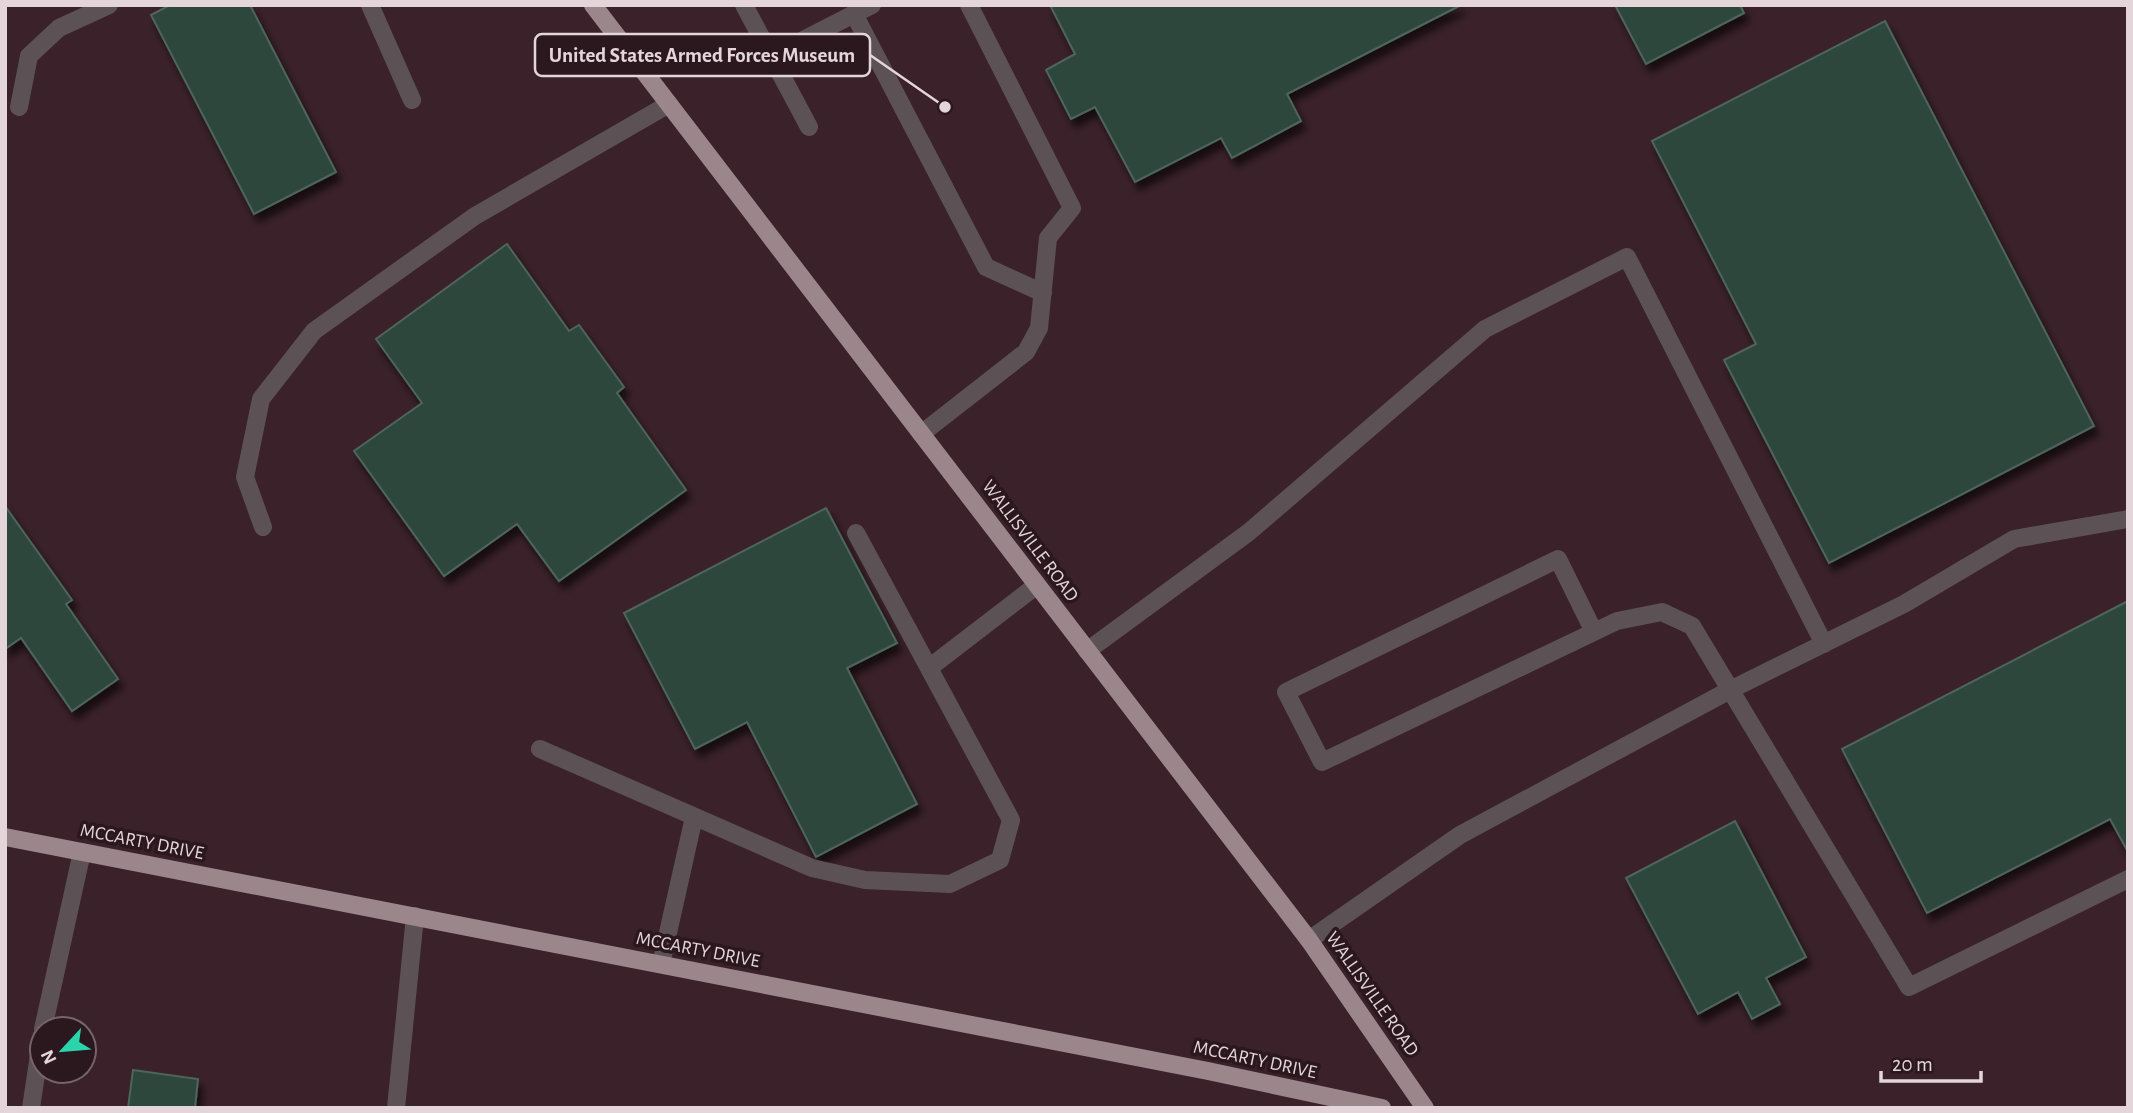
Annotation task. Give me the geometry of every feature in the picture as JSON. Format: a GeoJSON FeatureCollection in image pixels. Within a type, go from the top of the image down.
{"type":"FeatureCollection","features":[{"type":"Feature","properties":{"kind":"main road","name":"WALLISVILLE ROAD"},"geometry":{"type":"LineString","coordinates":[[593,5],[1309,940],[1425,1108]]}},
{"type":"Feature","properties":{"kind":"main road","name":"MCCARTY DRIVE"},"geometry":{"type":"LineString","coordinates":[[5,836],[1208,1071],[1382,1108]]}},
{"type":"Feature","properties":{"kind":"lane"},"geometry":{"type":"LineString","coordinates":[[19,107],[29,56],[59,28],[109,5]]}},
{"type":"Feature","properties":{"kind":"lane"},"geometry":{"type":"LineString","coordinates":[[370,5],[412,100]]}},
{"type":"Feature","properties":{"kind":"lane"},"geometry":{"type":"LineString","coordinates":[[744,5],[809,127]]}},
{"type":"Feature","properties":{"kind":"lane"},"geometry":{"type":"LineString","coordinates":[[772,57],[872,5]]}},
{"type":"Feature","properties":{"kind":"lane"},"geometry":{"type":"LineString","coordinates":[[921,434],[1026,352],[1039,328],[1048,238],[1072,208],[969,5]]}},
{"type":"Feature","properties":{"kind":"lane"},"geometry":{"type":"LineString","coordinates":[[854,14],[986,267],[1043,293]]}},
{"type":"Feature","properties":{"kind":"lane"},"geometry":{"type":"LineString","coordinates":[[263,527],[245,477],[261,399],[314,331],[475,216],[669,104]]}},
{"type":"Feature","properties":{"kind":"lane"},"geometry":{"type":"LineString","coordinates":[[1087,650],[1249,532],[1485,329],[1627,257],[1824,644]]}},
{"type":"Feature","properties":{"kind":"lane"},"geometry":{"type":"LineString","coordinates":[[1309,940],[1460,835],[1730,690],[1904,604],[2014,539],[2128,519]]}},
{"type":"Feature","properties":{"kind":"lane"},"geometry":{"type":"LineString","coordinates":[[540,749],[811,868],[865,880],[950,884],[1000,860],[1011,820],[856,533]]}},
{"type":"Feature","properties":{"kind":"lane"},"geometry":{"type":"LineString","coordinates":[[1594,632],[1558,559],[1286,692],[1322,762],[1594,632],[1617,621],[1662,612],[1692,626],[1909,986],[2128,879]]}},
{"type":"Feature","properties":{"kind":"lane"},"geometry":{"type":"LineString","coordinates":[[929,668],[1037,585]]}},
{"type":"Feature","properties":{"kind":"lane"},"geometry":{"type":"LineString","coordinates":[[660,964],[694,817]]}},
{"type":"Feature","properties":{"kind":"lane"},"geometry":{"type":"LineString","coordinates":[[46,1015],[82,852]]}},
{"type":"Feature","properties":{"kind":"lane"},"geometry":{"type":"LineString","coordinates":[[396,1108],[415,916]]}},
{"type":"Feature","properties":{"kind":"lane"},"geometry":{"type":"LineString","coordinates":[[31,1108],[34,1085]]}},
{"type":"Feature","properties":{"kind":"shaded area"},"geometry":{"type":"Polygon","coordinates":[[[5,5],[2128,5],[2128,1108],[5,1108],[5,5]]]}},
{"type":"Feature","properties":{"kind":"building"},"geometry":{"type":"Polygon","coordinates":[[[170,5],[250,5],[336,172],[254,214],[151,15],[170,5]]]}},
{"type":"Feature","properties":{"kind":"building"},"geometry":{"type":"Polygon","coordinates":[[[1050,5],[1461,5],[1287,94],[1301,121],[1232,158],[1221,138],[1135,182],[1095,107],[1071,119],[1046,70],[1075,54],[1050,5]]]}},
{"type":"Feature","properties":{"kind":"building"},"geometry":{"type":"Polygon","coordinates":[[[1615,5],[1740,5],[1744,13],[1646,64],[1615,5]]]}},
{"type":"Feature","properties":{"kind":"building"},"geometry":{"type":"Polygon","coordinates":[[[1885,21],[2094,426],[1829,563],[1724,360],[1756,344],[1652,141],[1885,21]]]}},
{"type":"Feature","properties":{"kind":"building"},"geometry":{"type":"Polygon","coordinates":[[[507,244],[569,331],[579,325],[624,387],[617,393],[686,490],[559,581],[517,524],[444,576],[354,451],[422,403],[376,339],[507,244]]]}},
{"type":"Feature","properties":{"kind":"building"},"geometry":{"type":"Polygon","coordinates":[[[5,506],[72,600],[66,604],[118,679],[72,711],[21,638],[5,649],[5,506]]]}},
{"type":"Feature","properties":{"kind":"building"},"geometry":{"type":"Polygon","coordinates":[[[826,508],[897,643],[847,668],[917,804],[816,857],[747,722],[695,749],[624,613],[826,508]]]}},
{"type":"Feature","properties":{"kind":"building"},"geometry":{"type":"Polygon","coordinates":[[[2128,601],[2128,852],[2110,819],[1927,913],[1842,749],[2128,601]]]}},
{"type":"Feature","properties":{"kind":"building"},"geometry":{"type":"Polygon","coordinates":[[[1735,821],[1806,957],[1766,978],[1780,1004],[1752,1019],[1738,992],[1698,1014],[1626,878],[1735,821]]]}},
{"type":"Feature","properties":{"kind":"building"},"geometry":{"type":"Polygon","coordinates":[[[133,1070],[198,1079],[195,1108],[128,1108],[133,1070]]]}},
{"type":"Feature","properties":{"kind":"place","name":"United States Armed Forces Museum"},"geometry":{"type":"Point","coordinates":[945,107]}}]}
